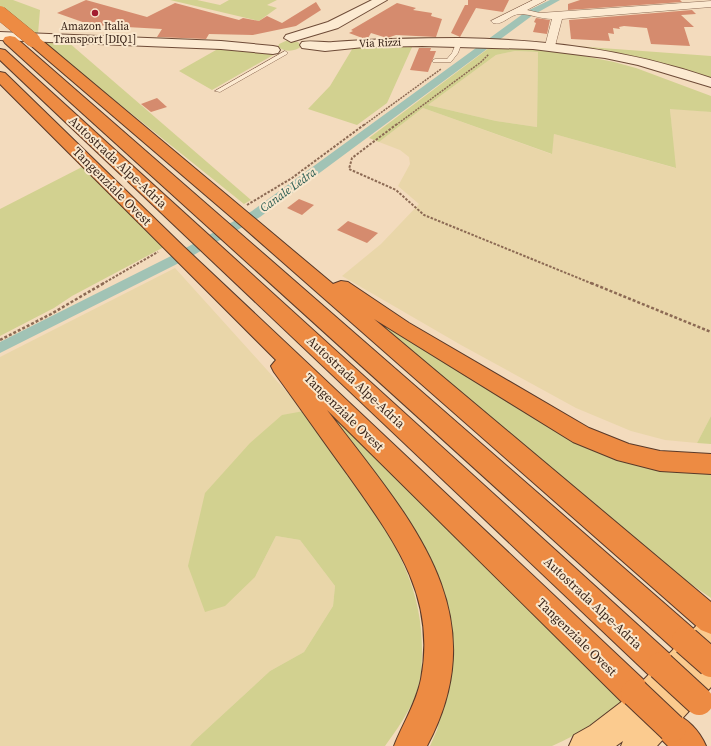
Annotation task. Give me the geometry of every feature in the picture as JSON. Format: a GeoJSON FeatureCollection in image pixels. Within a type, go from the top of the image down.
{"type":"FeatureCollection","features":[{"type":"Feature","properties":{"kind":"highway"},"geometry":{"type":"LineString","coordinates":[[0,13],[33,40],[240,223],[704,628]]}},
{"type":"Feature","properties":{"kind":"highway","name":"Autostrada Alpe-Adria"},"geometry":{"type":"LineString","coordinates":[[3,36],[240,223],[704,628],[711,664]]}},
{"type":"Feature","properties":{"kind":"highway","name":"Autostrada Alpe-Adria"},"geometry":{"type":"LineString","coordinates":[[0,53],[705,706]]}},
{"type":"Feature","properties":{"kind":"highway","name":"Tangenziale Ovest"},"geometry":{"type":"LineString","coordinates":[[0,76],[174,254],[246,316],[681,737]]}},
{"type":"Feature","properties":{"kind":"highway"},"geometry":{"type":"LineString","coordinates":[[240,223],[278,237],[323,274],[402,328],[581,435],[626,453],[660,461],[711,464]]}},
{"type":"Feature","properties":{"kind":"highway"},"geometry":{"type":"LineString","coordinates":[[246,316],[387,510],[419,561],[426,578],[434,599],[437,617],[438,675],[426,717],[410,746]]}},
{"type":"Feature","properties":{"kind":"main road"},"geometry":{"type":"LineString","coordinates":[[3,36],[278,48],[291,38],[320,30],[344,20],[381,0]]}},
{"type":"Feature","properties":{"kind":"main road"},"geometry":{"type":"LineString","coordinates":[[291,38],[304,47],[309,38],[320,30]]}},
{"type":"Feature","properties":{"kind":"main road","name":"Via Rizzi"},"geometry":{"type":"LineString","coordinates":[[278,48],[304,47],[321,51],[344,45],[416,42],[502,42],[550,46]]}},
{"type":"Feature","properties":{"kind":"main road"},"geometry":{"type":"LineString","coordinates":[[550,46],[596,51],[641,60],[684,72],[711,83]]}},
{"type":"Feature","properties":{"kind":"main road"},"geometry":{"type":"LineString","coordinates":[[550,46],[624,61],[663,73],[711,92]]}},
{"type":"Feature","properties":{"kind":"main road"},"geometry":{"type":"LineString","coordinates":[[585,746],[609,731],[630,715],[704,628]]}},
{"type":"Feature","properties":{"kind":"main road"},"geometry":{"type":"LineString","coordinates":[[637,746],[654,724],[711,664]]}},
{"type":"Feature","properties":{"kind":"street"},"geometry":{"type":"LineString","coordinates":[[496,21],[520,12],[541,0]]}},
{"type":"Feature","properties":{"kind":"street"},"geometry":{"type":"LineString","coordinates":[[520,12],[533,15],[558,16],[711,4]]}},
{"type":"Feature","properties":{"kind":"street"},"geometry":{"type":"LineString","coordinates":[[550,46],[558,16]]}},
{"type":"Feature","properties":{"kind":"lane"},"geometry":{"type":"LineString","coordinates":[[435,61],[449,62],[467,42]]}},
{"type":"Feature","properties":{"kind":"lane"},"geometry":{"type":"LineString","coordinates":[[218,91],[278,48]]}},
{"type":"Feature","properties":{"kind":"path"},"geometry":{"type":"LineString","coordinates":[[502,42],[352,158],[349,169],[396,190],[424,215],[446,225],[711,332]]}},
{"type":"Feature","properties":{"kind":"path"},"geometry":{"type":"LineString","coordinates":[[240,223],[261,198],[303,170],[423,84],[449,62]]}},
{"type":"Feature","properties":{"kind":"path"},"geometry":{"type":"LineString","coordinates":[[0,340],[174,254]]}},
{"type":"Feature","properties":{"kind":"shaded area"},"geometry":{"type":"Polygon","coordinates":[[[0,0],[13,0],[40,10],[38,34],[32,34],[0,6],[0,0]]]}},
{"type":"Feature","properties":{"kind":"shaded area"},"geometry":{"type":"Polygon","coordinates":[[[170,0],[197,0],[220,5],[229,0],[277,0],[267,5],[277,8],[259,21],[170,0]]]}},
{"type":"Feature","properties":{"kind":"shaded area"},"geometry":{"type":"Polygon","coordinates":[[[288,40],[298,42],[302,46],[290,51],[278,47],[279,44],[288,40]]]}},
{"type":"Feature","properties":{"kind":"shaded area"},"geometry":{"type":"Polygon","coordinates":[[[41,41],[68,42],[251,200],[244,204],[41,41]]]}},
{"type":"Feature","properties":{"kind":"shaded area"},"geometry":{"type":"Polygon","coordinates":[[[413,45],[387,103],[357,125],[308,109],[330,86],[354,46],[413,45]]]}},
{"type":"Feature","properties":{"kind":"shaded area"},"geometry":{"type":"Polygon","coordinates":[[[493,45],[549,49],[614,62],[636,68],[711,96],[711,112],[670,109],[676,168],[554,134],[552,154],[423,108],[379,142],[369,138],[493,45]],[[515,51],[496,55],[428,105],[496,121],[537,127],[538,52],[515,51]]]}},
{"type":"Feature","properties":{"kind":"shaded area"},"geometry":{"type":"Polygon","coordinates":[[[574,46],[711,56],[711,79],[643,58],[574,46]]]}},
{"type":"Feature","properties":{"kind":"shaded area"},"geometry":{"type":"Polygon","coordinates":[[[218,47],[261,50],[275,54],[212,90],[179,71],[216,50],[218,47]]]}},
{"type":"Feature","properties":{"kind":"shaded area"},"geometry":{"type":"Polygon","coordinates":[[[515,51],[538,52],[537,127],[496,121],[428,105],[496,55],[515,51]]]}},
{"type":"Feature","properties":{"kind":"shaded area"},"geometry":{"type":"Polygon","coordinates":[[[423,108],[551,154],[554,134],[675,168],[670,108],[711,112],[711,416],[697,443],[665,440],[631,431],[576,408],[461,345],[342,276],[381,244],[419,204],[398,186],[410,164],[409,157],[400,150],[379,142],[423,108]]]}},
{"type":"Feature","properties":{"kind":"shaded area"},"geometry":{"type":"Polygon","coordinates":[[[82,167],[164,247],[0,336],[0,209],[82,167]]]}},
{"type":"Feature","properties":{"kind":"shaded area"},"geometry":{"type":"Polygon","coordinates":[[[175,268],[304,411],[255,577],[276,536],[300,540],[335,586],[333,606],[304,652],[270,671],[190,746],[0,746],[0,357],[175,268]]]}},
{"type":"Feature","properties":{"kind":"shaded area"},"geometry":{"type":"Polygon","coordinates":[[[350,301],[571,437],[711,471],[711,598],[682,578],[350,301]]]}},
{"type":"Feature","properties":{"kind":"shaded area"},"geometry":{"type":"Polygon","coordinates":[[[304,381],[627,698],[591,725],[552,746],[430,746],[437,730],[446,698],[445,610],[304,381]]]}},
{"type":"Feature","properties":{"kind":"shaded area"},"geometry":{"type":"Polygon","coordinates":[[[304,411],[382,524],[393,543],[411,582],[421,625],[422,649],[420,679],[415,697],[405,716],[385,746],[190,746],[270,671],[304,652],[333,606],[335,586],[300,540],[276,536],[255,577],[225,606],[205,612],[188,566],[205,493],[250,443],[282,415],[304,411]]]}},
{"type":"Feature","properties":{"kind":"shaded area"},"geometry":{"type":"Polygon","coordinates":[[[711,416],[711,444],[697,443],[711,416]]]}},
{"type":"Feature","properties":{"kind":"building"},"geometry":{"type":"Polygon","coordinates":[[[86,0],[147,17],[175,3],[239,20],[243,18],[259,21],[267,16],[282,23],[316,2],[321,10],[296,26],[253,35],[209,34],[206,39],[157,37],[162,29],[91,25],[57,13],[86,0]]]}},
{"type":"Feature","properties":{"kind":"building"},"geometry":{"type":"Polygon","coordinates":[[[468,0],[509,0],[503,12],[476,8],[460,37],[451,33],[465,5],[468,5],[468,0]]]}},
{"type":"Feature","properties":{"kind":"building"},"geometry":{"type":"Polygon","coordinates":[[[580,0],[680,0],[682,2],[568,10],[568,4],[580,0]]]}},
{"type":"Feature","properties":{"kind":"building"},"geometry":{"type":"Polygon","coordinates":[[[397,3],[416,8],[413,10],[432,13],[431,16],[442,19],[436,37],[396,35],[387,38],[371,33],[368,38],[365,39],[349,33],[353,31],[351,30],[397,3]]]}},
{"type":"Feature","properties":{"kind":"building"},"geometry":{"type":"Polygon","coordinates":[[[692,10],[696,14],[681,15],[694,27],[684,27],[690,46],[651,44],[647,28],[624,26],[619,27],[620,29],[613,28],[614,34],[608,33],[610,41],[571,39],[569,20],[692,10]]]}},
{"type":"Feature","properties":{"kind":"building"},"geometry":{"type":"Polygon","coordinates":[[[536,18],[550,20],[547,34],[533,32],[536,18]]]}},
{"type":"Feature","properties":{"kind":"building"},"geometry":{"type":"Polygon","coordinates":[[[419,48],[431,48],[430,51],[436,51],[428,72],[410,70],[419,48]]]}},
{"type":"Feature","properties":{"kind":"building"},"geometry":{"type":"Polygon","coordinates":[[[157,98],[167,107],[151,112],[141,104],[157,98]]]}},
{"type":"Feature","properties":{"kind":"building"},"geometry":{"type":"Polygon","coordinates":[[[299,199],[314,205],[302,215],[287,208],[299,199]]]}},
{"type":"Feature","properties":{"kind":"building"},"geometry":{"type":"Polygon","coordinates":[[[348,221],[378,233],[367,243],[337,230],[348,221]]]}},
{"type":"Feature","properties":{"kind":"waterway","name":"Canale Ledra"},"geometry":{"type":"LineString","coordinates":[[0,348],[180,257],[256,214],[530,13],[556,0]]}},
{"type":"Feature","properties":{"kind":"place","name":"Amazon Italia Transport [DIQ1]"},"geometry":{"type":"Point","coordinates":[95,13]}}]}
